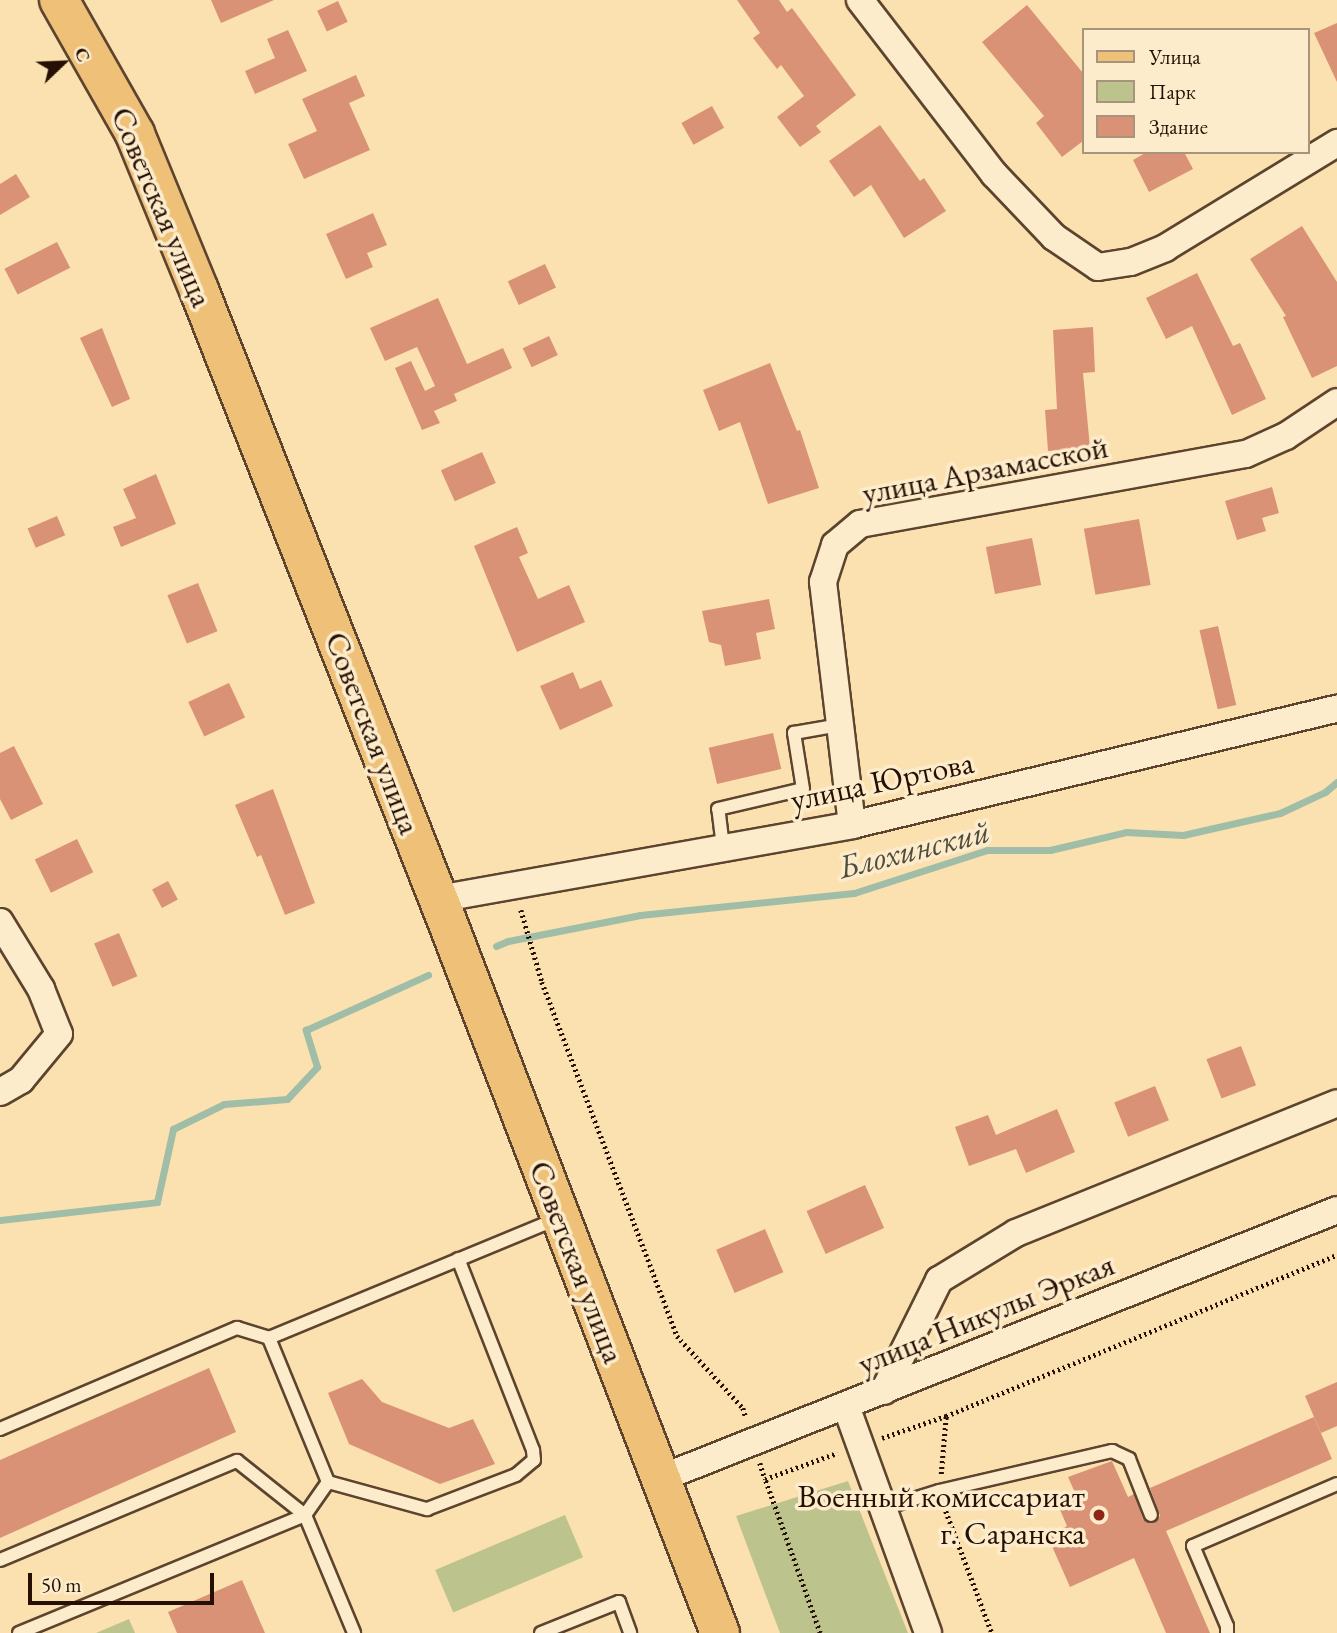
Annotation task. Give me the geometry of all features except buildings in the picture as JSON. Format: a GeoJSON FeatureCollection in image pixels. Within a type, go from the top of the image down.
{"type":"FeatureCollection","features":[{"type":"Feature","properties":{"kind":"main road","name":"Советская улица"},"geometry":{"type":"LineString","coordinates":[[60,0],[135,134],[438,899],[720,1633]]}},
{"type":"Feature","properties":{"kind":"street"},"geometry":{"type":"LineString","coordinates":[[860,0],[994,174],[1054,237],[1098,267],[1131,262],[1165,248],[1337,142]]}},
{"type":"Feature","properties":{"kind":"street","name":"улица Арзамасской"},"geometry":{"type":"LineString","coordinates":[[852,825],[823,582],[835,545],[860,524],[1246,454],[1286,436],[1337,402]]}},
{"type":"Feature","properties":{"kind":"street","name":"улица Юртова"},"geometry":{"type":"LineString","coordinates":[[438,899],[852,825],[1337,709]]}},
{"type":"Feature","properties":{"kind":"street"},"geometry":{"type":"LineString","coordinates":[[0,922],[41,989],[59,1034],[20,1080],[0,1092]]}},
{"type":"Feature","properties":{"kind":"street"},"geometry":{"type":"LineString","coordinates":[[884,1391],[939,1280],[1016,1233],[1337,1103]]}},
{"type":"Feature","properties":{"kind":"street","name":"улица Никулы Эркая"},"geometry":{"type":"LineString","coordinates":[[659,1479],[1337,1210]]}},
{"type":"Feature","properties":{"kind":"street"},"geometry":{"type":"LineString","coordinates":[[846,1406],[928,1633]]}},
{"type":"Feature","properties":{"kind":"lane"},"geometry":{"type":"LineString","coordinates":[[723,847],[718,809],[803,789],[794,733],[840,725]]}},
{"type":"Feature","properties":{"kind":"lane"},"geometry":{"type":"LineString","coordinates":[[0,1429],[237,1328],[269,1338],[559,1217]]}},
{"type":"Feature","properties":{"kind":"lane"},"geometry":{"type":"LineString","coordinates":[[328,1482],[427,1509],[516,1475],[534,1460],[533,1450],[458,1259]]}},
{"type":"Feature","properties":{"kind":"lane"},"geometry":{"type":"LineString","coordinates":[[269,1338],[328,1482]]}},
{"type":"Feature","properties":{"kind":"lane"},"geometry":{"type":"LineString","coordinates":[[882,1509],[939,1491],[1112,1451],[1129,1459],[1152,1515]]}},
{"type":"Feature","properties":{"kind":"lane"},"geometry":{"type":"LineString","coordinates":[[0,1560],[237,1461],[305,1515],[354,1633]]}},
{"type":"Feature","properties":{"kind":"lane"},"geometry":{"type":"LineString","coordinates":[[19,1633],[305,1515],[328,1482]]}},
{"type":"Feature","properties":{"kind":"lane"},"geometry":{"type":"LineString","coordinates":[[1227,1633],[1227,1626],[1193,1546],[1337,1484]]}},
{"type":"Feature","properties":{"kind":"lane"},"geometry":{"type":"LineString","coordinates":[[541,1633],[619,1602],[631,1633]]}},
{"type":"Feature","properties":{"kind":"path"},"geometry":{"type":"LineString","coordinates":[[522,913],[542,982],[677,1336],[743,1408],[765,1479],[820,1633]]}},
{"type":"Feature","properties":{"kind":"path"},"geometry":{"type":"LineString","coordinates":[[765,1479],[946,1416],[1337,1255]]}},
{"type":"Feature","properties":{"kind":"path"},"geometry":{"type":"LineString","coordinates":[[946,1416],[939,1491],[992,1633]]}},
{"type":"Feature","properties":{"kind":"green space"},"geometry":{"type":"Polygon","coordinates":[[[848,1481],[908,1633],[780,1633],[736,1516],[848,1481]]]}},
{"type":"Feature","properties":{"kind":"green space"},"geometry":{"type":"Polygon","coordinates":[[[565,1515],[583,1557],[453,1612],[435,1570],[565,1515]]]}},
{"type":"Feature","properties":{"kind":"green space"},"geometry":{"type":"Polygon","coordinates":[[[129,1619],[135,1633],[96,1633],[129,1619]]]}},
{"type":"Feature","properties":{"kind":"waterway","name":"Блохинский"},"geometry":{"type":"LineString","coordinates":[[496,946],[508,941],[640,915],[854,893],[987,850],[1050,850],[1126,832],[1183,835],[1280,813],[1325,792],[1337,782]]}},
{"type":"Feature","properties":{"kind":"waterway","name":"Блохинский"},"geometry":{"type":"LineString","coordinates":[[0,1220],[157,1202],[173,1129],[224,1104],[287,1099],[317,1067],[306,1030],[428,975]]}},
{"type":"Feature","properties":{"kind":"place","name":"Военный комиссариат г. Саранска"},"geometry":{"type":"Point","coordinates":[1099,1515]}}]}
